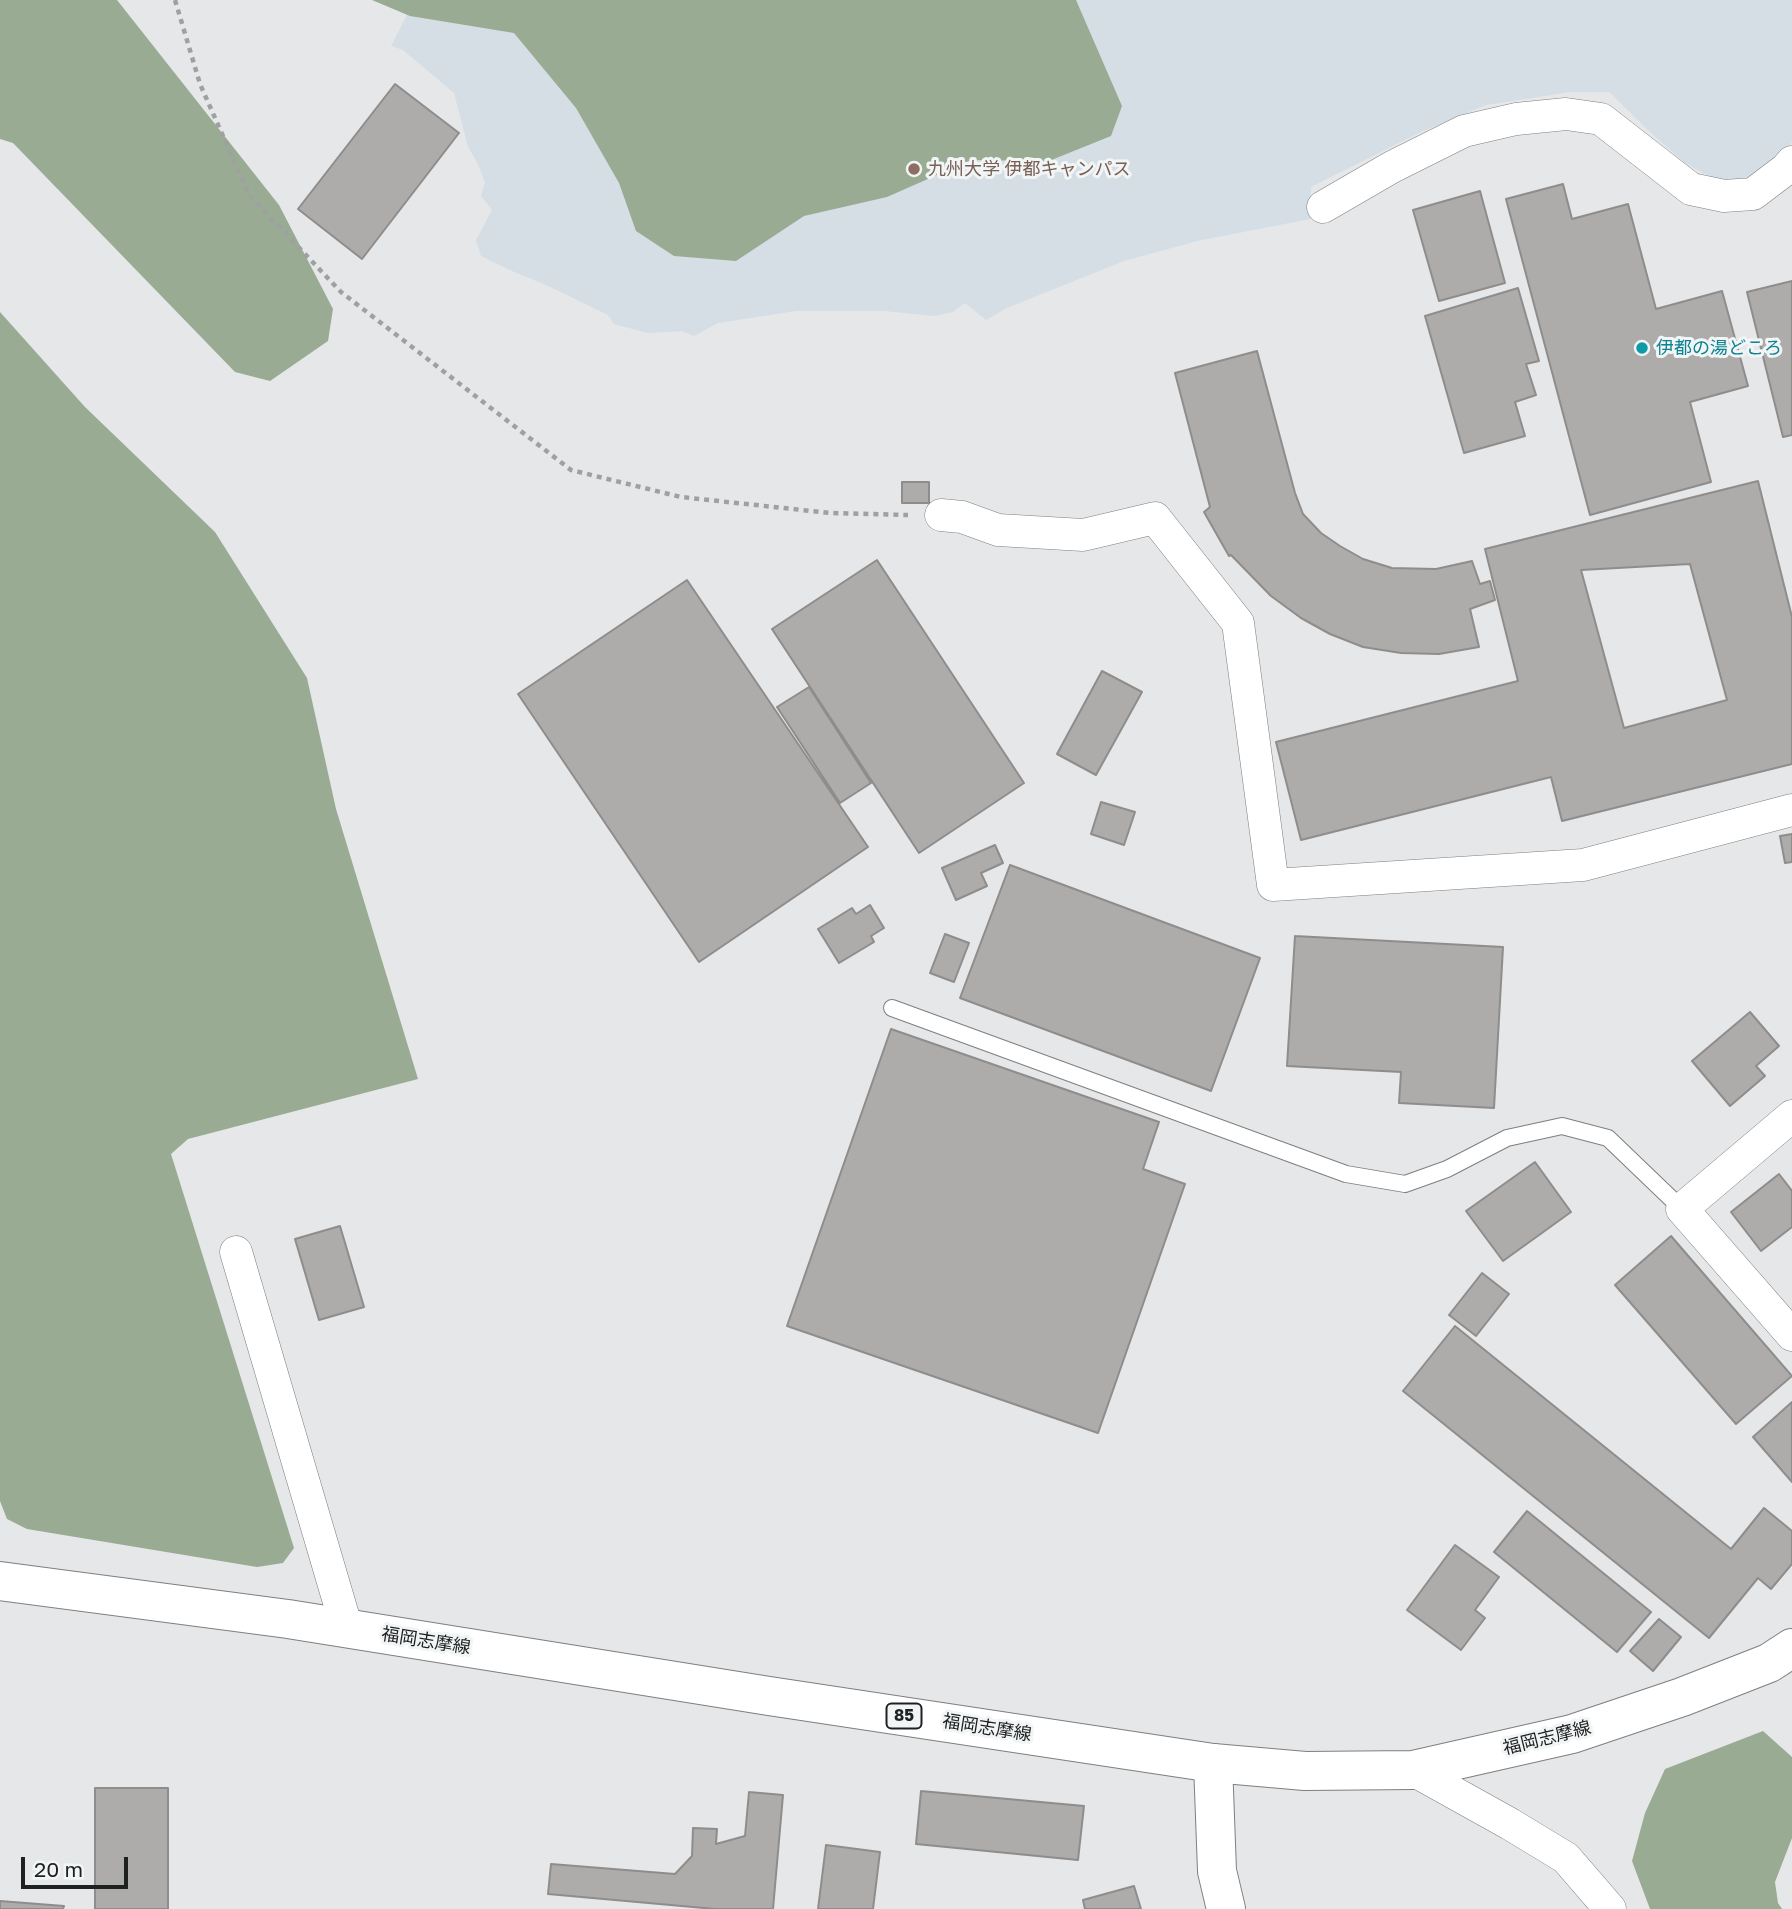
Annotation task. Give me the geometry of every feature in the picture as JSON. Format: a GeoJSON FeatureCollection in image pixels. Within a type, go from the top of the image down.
{"type":"FeatureCollection","features":[{"type":"Feature","properties":{"kind":"main road","name":"福岡志摩線"},"geometry":{"type":"LineString","coordinates":[[0,1581],[288,1619],[1213,1763],[1305,1771],[1413,1770],[1572,1734],[1682,1697],[1769,1663],[1792,1649]]}},
{"type":"Feature","properties":{"kind":"main road"},"geometry":{"type":"LineString","coordinates":[[1213,1763],[1217,1871],[1226,1909]]}},
{"type":"Feature","properties":{"kind":"street"},"geometry":{"type":"LineString","coordinates":[[1324,208],[1392,167],[1464,131],[1516,119],[1566,114],[1601,119],[1691,189],[1724,195],[1753,194],[1792,162]]}},
{"type":"Feature","properties":{"kind":"street"},"geometry":{"type":"LineString","coordinates":[[941,515],[962,517],[998,530],[1083,535],[1155,518],[1238,623],[1273,885],[1583,865],[1792,810]]}},
{"type":"Feature","properties":{"kind":"street"},"geometry":{"type":"LineString","coordinates":[[1792,1116],[1682,1209],[1792,1335]]}},
{"type":"Feature","properties":{"kind":"street"},"geometry":{"type":"LineString","coordinates":[[236,1252],[347,1629]]}},
{"type":"Feature","properties":{"kind":"street"},"geometry":{"type":"LineString","coordinates":[[1413,1770],[1566,1858],[1610,1909]]}},
{"type":"Feature","properties":{"kind":"lane"},"geometry":{"type":"LineString","coordinates":[[892,1008],[1346,1174],[1405,1184],[1447,1169],[1507,1138],[1562,1126],[1608,1138],[1682,1209]]}},
{"type":"Feature","properties":{"kind":"path"},"geometry":{"type":"LineString","coordinates":[[175,0],[200,84],[249,195],[341,292],[571,470],[681,497],[830,513],[941,515]]}},
{"type":"Feature","properties":{"kind":"shaded area","name":"九州大学 伊都キャンパス"},"geometry":{"type":"Polygon","coordinates":[[[398,0],[1792,0],[1792,142],[1761,178],[1727,182],[1685,163],[1609,92],[1571,92],[1486,105],[1423,131],[1311,187],[1310,219],[1197,241],[1124,261],[1007,308],[986,320],[965,303],[953,312],[934,316],[884,311],[796,311],[718,323],[694,336],[682,331],[648,333],[614,324],[608,315],[481,256],[476,240],[492,210],[481,196],[485,183],[468,147],[454,93],[403,50],[391,46],[410,9],[398,0]]]}},
{"type":"Feature","properties":{"kind":"green space"},"geometry":{"type":"Polygon","coordinates":[[[0,0],[117,0],[279,205],[333,309],[328,341],[270,381],[235,372],[13,143],[0,139],[0,0]]]}},
{"type":"Feature","properties":{"kind":"green space"},"geometry":{"type":"Polygon","coordinates":[[[372,0],[1076,0],[1122,106],[1111,136],[1049,161],[971,160],[887,197],[804,216],[736,261],[674,256],[636,231],[619,183],[576,108],[514,33],[410,16],[372,0]]]}},
{"type":"Feature","properties":{"kind":"green space"},"geometry":{"type":"Polygon","coordinates":[[[0,312],[85,407],[215,532],[307,678],[336,809],[418,1079],[188,1139],[171,1154],[294,1548],[283,1563],[257,1567],[27,1529],[7,1519],[0,1501],[0,312]]]}},
{"type":"Feature","properties":{"kind":"green space"},"geometry":{"type":"Polygon","coordinates":[[[1763,1731],[1792,1757],[1792,1838],[1775,1882],[1778,1903],[1782,1909],[1650,1909],[1632,1861],[1645,1813],[1665,1769],[1763,1731]]]}},
{"type":"Feature","properties":{"kind":"building"},"geometry":{"type":"Polygon","coordinates":[[[395,84],[459,133],[362,259],[298,209],[395,84]]]}},
{"type":"Feature","properties":{"kind":"building","name":"伊都の湯どころ"},"geometry":{"type":"Polygon","coordinates":[[[1563,184],[1572,219],[1628,204],[1656,309],[1722,291],[1748,386],[1690,402],[1711,482],[1590,515],[1506,199],[1563,184]]]}},
{"type":"Feature","properties":{"kind":"building"},"geometry":{"type":"Polygon","coordinates":[[[1480,191],[1505,283],[1439,301],[1413,210],[1480,191]]]}},
{"type":"Feature","properties":{"kind":"building"},"geometry":{"type":"Polygon","coordinates":[[[1792,281],[1792,435],[1783,437],[1747,292],[1792,281]]]}},
{"type":"Feature","properties":{"kind":"building"},"geometry":{"type":"Polygon","coordinates":[[[1518,288],[1539,361],[1526,364],[1536,395],[1515,402],[1525,436],[1464,453],[1425,316],[1518,288]]]}},
{"type":"Feature","properties":{"kind":"building"},"geometry":{"type":"Polygon","coordinates":[[[1257,351],[1303,514],[1321,533],[1340,546],[1363,559],[1392,568],[1436,569],[1472,561],[1480,584],[1490,581],[1495,600],[1470,609],[1479,647],[1439,654],[1401,653],[1363,647],[1330,634],[1301,618],[1271,596],[1231,555],[1229,556],[1204,512],[1210,507],[1175,373],[1257,351]]]}},
{"type":"Feature","properties":{"kind":"building"},"geometry":{"type":"Polygon","coordinates":[[[1758,481],[1792,617],[1792,764],[1562,821],[1551,777],[1301,840],[1276,742],[1518,681],[1485,549],[1758,481]],[[1690,564],[1581,570],[1624,728],[1727,700],[1690,564]]]}},
{"type":"Feature","properties":{"kind":"building"},"geometry":{"type":"Polygon","coordinates":[[[902,482],[929,482],[929,503],[902,503],[902,482]]]}},
{"type":"Feature","properties":{"kind":"building"},"geometry":{"type":"Polygon","coordinates":[[[877,560],[1024,783],[919,853],[772,629],[877,560]]]}},
{"type":"Feature","properties":{"kind":"building"},"geometry":{"type":"Polygon","coordinates":[[[687,580],[868,847],[699,962],[518,694],[687,580]]]}},
{"type":"Feature","properties":{"kind":"building"},"geometry":{"type":"Polygon","coordinates":[[[1102,671],[1142,692],[1096,775],[1057,754],[1102,671]]]}},
{"type":"Feature","properties":{"kind":"building"},"geometry":{"type":"Polygon","coordinates":[[[809,687],[871,783],[840,803],[777,707],[809,687]]]}},
{"type":"Feature","properties":{"kind":"building"},"geometry":{"type":"Polygon","coordinates":[[[1101,802],[1135,812],[1124,845],[1091,834],[1101,802]]]}},
{"type":"Feature","properties":{"kind":"building"},"geometry":{"type":"Polygon","coordinates":[[[1792,834],[1792,862],[1785,863],[1780,836],[1792,834]]]}},
{"type":"Feature","properties":{"kind":"building"},"geometry":{"type":"Polygon","coordinates":[[[995,845],[1003,863],[981,873],[987,886],[956,900],[942,868],[995,845]]]}},
{"type":"Feature","properties":{"kind":"building"},"geometry":{"type":"Polygon","coordinates":[[[1010,865],[1260,958],[1211,1091],[960,998],[1010,865]]]}},
{"type":"Feature","properties":{"kind":"building"},"geometry":{"type":"Polygon","coordinates":[[[870,905],[884,928],[871,936],[874,942],[839,963],[818,929],[852,908],[856,914],[870,905]]]}},
{"type":"Feature","properties":{"kind":"building"},"geometry":{"type":"Polygon","coordinates":[[[945,934],[969,943],[954,982],[930,973],[945,934]]]}},
{"type":"Feature","properties":{"kind":"building"},"geometry":{"type":"Polygon","coordinates":[[[1295,936],[1503,947],[1494,1108],[1399,1103],[1401,1072],[1287,1066],[1295,936]]]}},
{"type":"Feature","properties":{"kind":"building"},"geometry":{"type":"Polygon","coordinates":[[[1750,1012],[1779,1046],[1756,1066],[1765,1076],[1730,1106],[1692,1061],[1750,1012]]]}},
{"type":"Feature","properties":{"kind":"building"},"geometry":{"type":"Polygon","coordinates":[[[891,1029],[1159,1122],[1143,1169],[1185,1184],[1098,1433],[787,1326],[891,1029]]]}},
{"type":"Feature","properties":{"kind":"building"},"geometry":{"type":"Polygon","coordinates":[[[1535,1162],[1571,1212],[1503,1261],[1466,1211],[1535,1162]]]}},
{"type":"Feature","properties":{"kind":"building"},"geometry":{"type":"Polygon","coordinates":[[[1779,1174],[1792,1191],[1792,1227],[1761,1251],[1731,1212],[1779,1174]]]}},
{"type":"Feature","properties":{"kind":"building"},"geometry":{"type":"Polygon","coordinates":[[[340,1226],[364,1307],[319,1320],[295,1239],[340,1226]]]}},
{"type":"Feature","properties":{"kind":"building"},"geometry":{"type":"Polygon","coordinates":[[[1671,1236],[1792,1376],[1736,1424],[1615,1285],[1671,1236]]]}},
{"type":"Feature","properties":{"kind":"building"},"geometry":{"type":"Polygon","coordinates":[[[1482,1273],[1509,1294],[1476,1336],[1449,1315],[1482,1273]]]}},
{"type":"Feature","properties":{"kind":"building"},"geometry":{"type":"Polygon","coordinates":[[[1455,1326],[1731,1549],[1764,1508],[1792,1531],[1792,1564],[1771,1589],[1758,1578],[1709,1638],[1403,1391],[1455,1326]]]}},
{"type":"Feature","properties":{"kind":"building"},"geometry":{"type":"Polygon","coordinates":[[[1792,1402],[1792,1482],[1753,1437],[1792,1402]]]}},
{"type":"Feature","properties":{"kind":"building"},"geometry":{"type":"Polygon","coordinates":[[[1527,1511],[1651,1612],[1617,1652],[1494,1552],[1527,1511]]]}},
{"type":"Feature","properties":{"kind":"building"},"geometry":{"type":"Polygon","coordinates":[[[1455,1545],[1499,1577],[1475,1610],[1485,1618],[1461,1650],[1407,1610],[1455,1545]]]}},
{"type":"Feature","properties":{"kind":"building"},"geometry":{"type":"Polygon","coordinates":[[[1659,1619],[1681,1637],[1653,1671],[1630,1651],[1659,1619]]]}},
{"type":"Feature","properties":{"kind":"building"},"geometry":{"type":"Polygon","coordinates":[[[95,1788],[168,1788],[168,1909],[95,1909],[95,1788]]]}},
{"type":"Feature","properties":{"kind":"building"},"geometry":{"type":"Polygon","coordinates":[[[921,1791],[1084,1806],[1078,1860],[916,1844],[921,1791]]]}},
{"type":"Feature","properties":{"kind":"building"},"geometry":{"type":"Polygon","coordinates":[[[749,1792],[783,1795],[773,1909],[715,1909],[548,1894],[551,1864],[675,1874],[692,1856],[693,1828],[717,1829],[716,1844],[745,1836],[749,1792]]]}},
{"type":"Feature","properties":{"kind":"building"},"geometry":{"type":"Polygon","coordinates":[[[826,1845],[880,1852],[873,1909],[818,1909],[826,1845]]]}},
{"type":"Feature","properties":{"kind":"building"},"geometry":{"type":"Polygon","coordinates":[[[1134,1886],[1141,1909],[1085,1909],[1083,1900],[1134,1886]]]}},
{"type":"Feature","properties":{"kind":"building"},"geometry":{"type":"Polygon","coordinates":[[[0,1901],[64,1906],[63,1909],[0,1909],[0,1901]]]}},
{"type":"Feature","properties":{"kind":"place","name":"九州大学 伊都キャンパス"},"geometry":{"type":"Point","coordinates":[914,169]}},
{"type":"Feature","properties":{"kind":"place","name":"伊都の湯どころ"},"geometry":{"type":"Point","coordinates":[1642,348]}}]}
